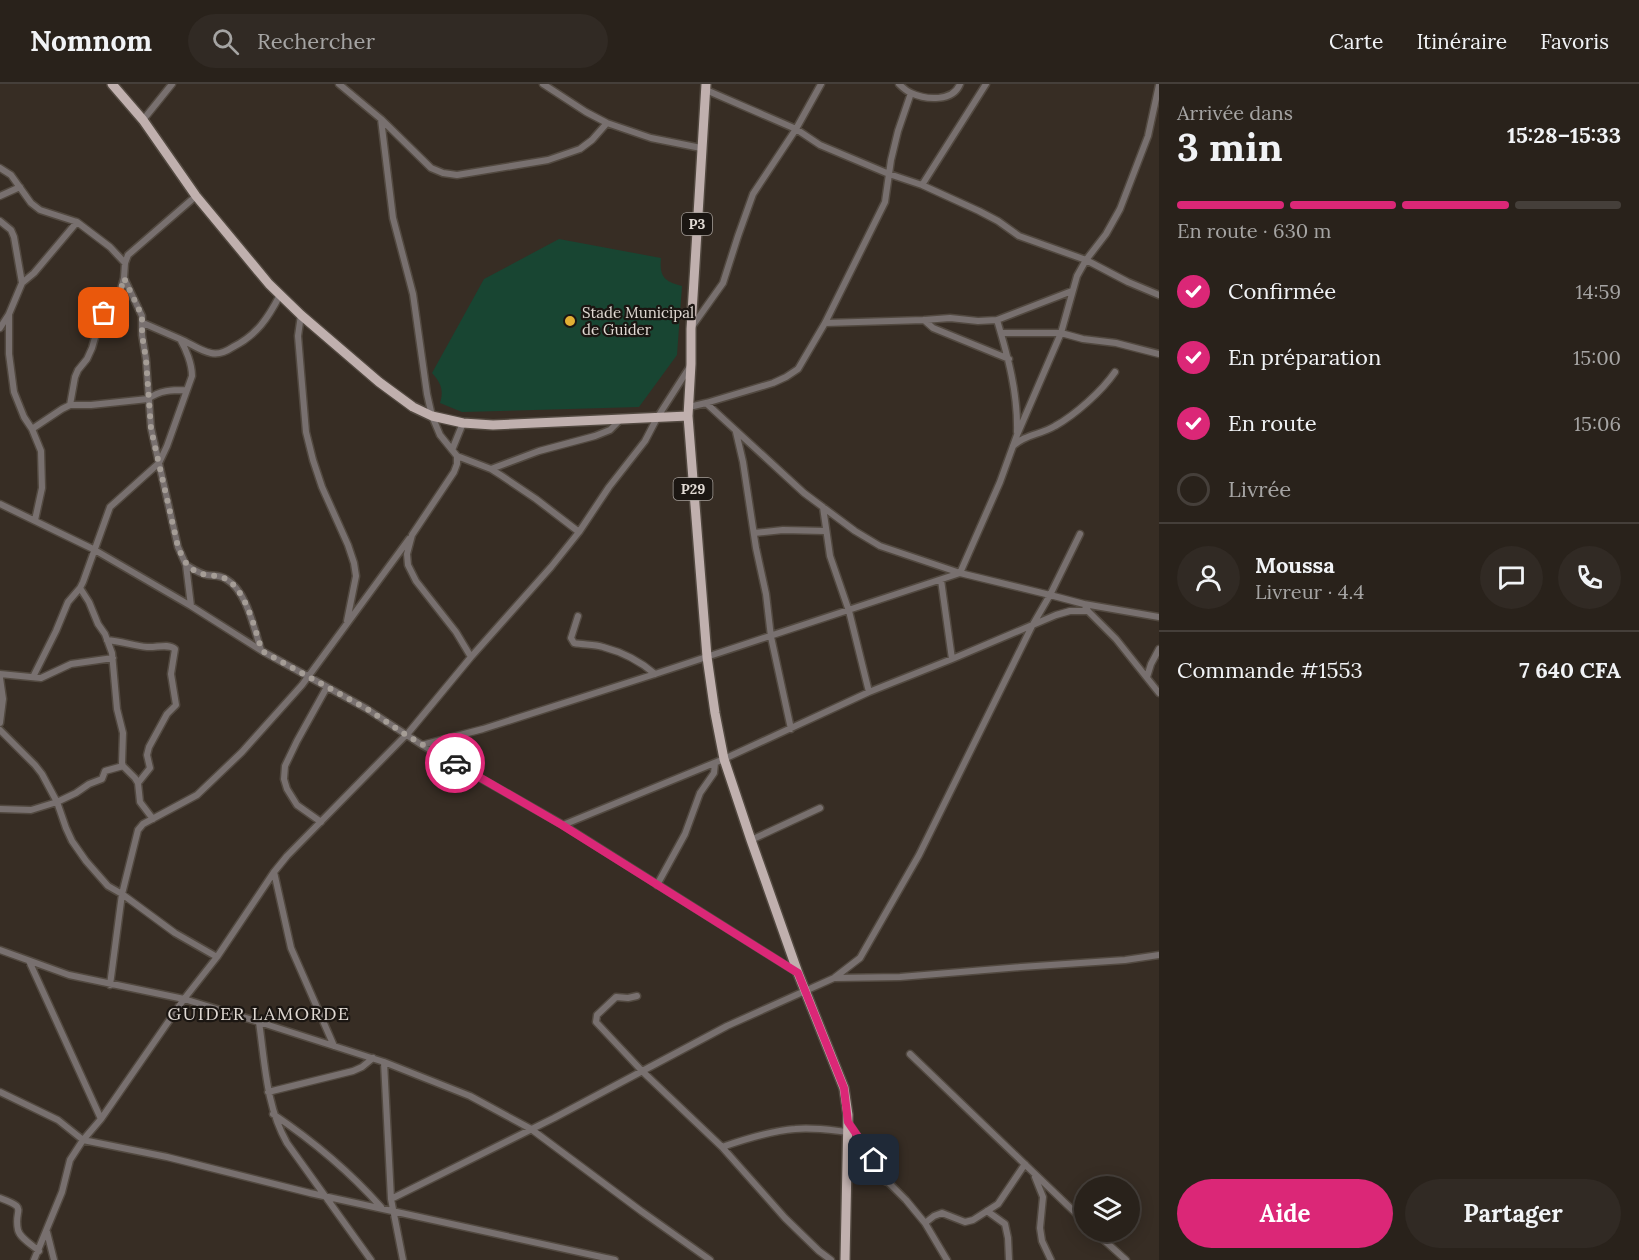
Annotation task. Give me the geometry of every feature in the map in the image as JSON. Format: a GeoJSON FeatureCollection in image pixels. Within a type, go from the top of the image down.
{"type":"FeatureCollection","features":[{"type":"Feature","properties":{"kind":"main road"},"geometry":{"type":"LineString","coordinates":[[112,84],[143,120],[196,196],[269,284],[301,315],[379,382],[413,407],[432,416],[463,423],[493,425],[657,418],[688,412]]}},
{"type":"Feature","properties":{"kind":"main road","name":"P3"},"geometry":{"type":"LineString","coordinates":[[688,412],[706,87]]}},
{"type":"Feature","properties":{"kind":"main road","name":"P29"},"geometry":{"type":"LineString","coordinates":[[688,412],[707,657],[719,761],[751,840],[798,973],[844,1088],[848,1127],[845,1260]]}},
{"type":"Feature","properties":{"kind":"street"},"geometry":{"type":"LineString","coordinates":[[143,120],[172,84]]}},
{"type":"Feature","properties":{"kind":"street"},"geometry":{"type":"LineString","coordinates":[[339,84],[431,168],[443,173],[458,175],[548,160],[580,149],[608,123]]}},
{"type":"Feature","properties":{"kind":"street"},"geometry":{"type":"LineString","coordinates":[[543,84],[586,112],[608,123],[651,138],[701,148]]}},
{"type":"Feature","properties":{"kind":"street"},"geometry":{"type":"LineString","coordinates":[[691,329],[723,283],[753,194],[796,129],[821,84]]}},
{"type":"Feature","properties":{"kind":"street"},"geometry":{"type":"LineString","coordinates":[[899,84],[911,93],[922,97],[953,95],[960,84]]}},
{"type":"Feature","properties":{"kind":"street"},"geometry":{"type":"LineString","coordinates":[[922,185],[986,84]]}},
{"type":"Feature","properties":{"kind":"street"},"geometry":{"type":"LineString","coordinates":[[422,745],[483,729],[771,637],[960,573],[1061,333],[1077,276],[1120,209],[1148,136],[1159,85]]}},
{"type":"Feature","properties":{"kind":"street"},"geometry":{"type":"LineString","coordinates":[[706,87],[796,129],[820,145],[889,174],[922,185],[998,221],[1019,236],[1086,260],[1159,295]]}},
{"type":"Feature","properties":{"kind":"street"},"geometry":{"type":"LineString","coordinates":[[688,412],[772,383],[798,369],[825,323],[885,202],[897,131],[911,93]]}},
{"type":"Feature","properties":{"kind":"street"},"geometry":{"type":"LineString","coordinates":[[110,985],[122,894],[138,830],[143,824],[204,790],[242,752],[308,677],[412,535],[457,464],[454,453],[440,435],[432,416],[423,375],[421,343],[413,294],[393,218],[381,120]]}},
{"type":"Feature","properties":{"kind":"street"},"geometry":{"type":"LineString","coordinates":[[0,168],[11,175],[31,203],[40,210],[77,222],[110,247],[125,263]]}},
{"type":"Feature","properties":{"kind":"street"},"geometry":{"type":"LineString","coordinates":[[0,196],[20,188]]}},
{"type":"Feature","properties":{"kind":"street"},"geometry":{"type":"LineString","coordinates":[[70,405],[75,377],[92,348],[100,320],[121,289],[125,263],[132,251],[196,196]]}},
{"type":"Feature","properties":{"kind":"street"},"geometry":{"type":"LineString","coordinates":[[0,222],[11,230],[14,237],[22,284]]}},
{"type":"Feature","properties":{"kind":"street"},"geometry":{"type":"LineString","coordinates":[[0,328],[22,284],[77,222]]}},
{"type":"Feature","properties":{"kind":"street"},"geometry":{"type":"LineString","coordinates":[[124,278],[140,310],[143,323],[142,335],[151,429],[178,547],[186,565],[191,606]]}},
{"type":"Feature","properties":{"kind":"street"},"geometry":{"type":"LineString","coordinates":[[825,323],[959,318],[978,321],[997,320],[1072,291]]}},
{"type":"Feature","properties":{"kind":"street"},"geometry":{"type":"LineString","coordinates":[[143,323],[216,354],[246,340],[270,314],[280,295]]}},
{"type":"Feature","properties":{"kind":"street"},"geometry":{"type":"LineString","coordinates":[[9,314],[9,354],[14,392],[41,451],[42,488],[35,520]]}},
{"type":"Feature","properties":{"kind":"street"},"geometry":{"type":"LineString","coordinates":[[301,315],[298,336],[306,432],[316,469],[356,570],[346,624]]}},
{"type":"Feature","properties":{"kind":"street"},"geometry":{"type":"LineString","coordinates":[[924,320],[933,328],[1009,359]]}},
{"type":"Feature","properties":{"kind":"street"},"geometry":{"type":"LineString","coordinates":[[997,320],[1009,359],[1016,394],[1017,435]]}},
{"type":"Feature","properties":{"kind":"street"},"geometry":{"type":"LineString","coordinates":[[1001,333],[1061,333],[1159,354]]}},
{"type":"Feature","properties":{"kind":"street"},"geometry":{"type":"LineString","coordinates":[[33,677],[68,602],[80,588],[110,507],[159,463],[167,446],[192,376],[186,351],[180,339]]}},
{"type":"Feature","properties":{"kind":"street"},"geometry":{"type":"LineString","coordinates":[[34,1260],[62,1192],[70,1160],[184,999],[217,957],[274,872],[406,735],[579,532],[609,487],[645,441],[691,364]]}},
{"type":"Feature","properties":{"kind":"street"},"geometry":{"type":"LineString","coordinates":[[1012,447],[1023,438],[1057,426],[1105,387],[1114,372]]}},
{"type":"Feature","properties":{"kind":"street"},"geometry":{"type":"LineString","coordinates":[[32,429],[70,405],[148,399],[163,391],[186,390]]}},
{"type":"Feature","properties":{"kind":"street"},"geometry":{"type":"LineString","coordinates":[[706,404],[804,493],[855,531],[880,546],[960,573],[1086,607],[1159,617]]}},
{"type":"Feature","properties":{"kind":"street"},"geometry":{"type":"LineString","coordinates":[[491,469],[539,451],[595,436],[610,430],[620,420]]}},
{"type":"Feature","properties":{"kind":"street"},"geometry":{"type":"LineString","coordinates":[[454,453],[463,423]]}},
{"type":"Feature","properties":{"kind":"street"},"geometry":{"type":"LineString","coordinates":[[736,431],[766,594],[771,637],[791,729]]}},
{"type":"Feature","properties":{"kind":"street"},"geometry":{"type":"LineString","coordinates":[[454,453],[491,469],[536,499],[579,532]]}},
{"type":"Feature","properties":{"kind":"street"},"geometry":{"type":"LineString","coordinates":[[0,504],[93,549],[191,606],[262,651],[367,709],[422,745],[562,825],[798,973]]}},
{"type":"Feature","properties":{"kind":"street"},"geometry":{"type":"LineString","coordinates":[[823,507],[830,556],[849,610],[869,692]]}},
{"type":"Feature","properties":{"kind":"street"},"geometry":{"type":"LineString","coordinates":[[754,532],[825,531]]}},
{"type":"Feature","properties":{"kind":"street"},"geometry":{"type":"LineString","coordinates":[[391,1199],[531,1129],[727,1026],[834,978],[860,958],[919,855],[1080,534]]}},
{"type":"Feature","properties":{"kind":"street"},"geometry":{"type":"LineString","coordinates":[[412,535],[407,554],[408,566],[416,581],[456,632],[471,657]]}},
{"type":"Feature","properties":{"kind":"street"},"geometry":{"type":"LineString","coordinates":[[186,565],[197,572],[225,578],[238,589],[262,651]]}},
{"type":"Feature","properties":{"kind":"street"},"geometry":{"type":"LineString","coordinates":[[941,580],[952,659]]}},
{"type":"Feature","properties":{"kind":"street"},"geometry":{"type":"LineString","coordinates":[[80,588],[108,640],[113,658],[117,709],[123,733],[123,766],[138,783],[140,802],[153,819]]}},
{"type":"Feature","properties":{"kind":"street"},"geometry":{"type":"LineString","coordinates":[[562,825],[719,761],[869,692],[1056,615],[1086,607]]}},
{"type":"Feature","properties":{"kind":"street"},"geometry":{"type":"LineString","coordinates":[[1086,607],[1116,639],[1159,693]]}},
{"type":"Feature","properties":{"kind":"street"},"geometry":{"type":"LineString","coordinates":[[578,616],[571,638],[574,643],[602,646],[645,666],[655,674]]}},
{"type":"Feature","properties":{"kind":"street"},"geometry":{"type":"LineString","coordinates":[[108,640],[144,647],[171,646],[175,649],[171,674],[176,705],[167,714],[149,747],[147,755],[150,768],[138,783]]}},
{"type":"Feature","properties":{"kind":"street"},"geometry":{"type":"LineString","coordinates":[[1147,677],[1159,649]]}},
{"type":"Feature","properties":{"kind":"street"},"geometry":{"type":"LineString","coordinates":[[0,674],[40,678],[71,664],[113,658]]}},
{"type":"Feature","properties":{"kind":"street"},"geometry":{"type":"LineString","coordinates":[[0,678],[3,699],[0,723]]}},
{"type":"Feature","properties":{"kind":"street"},"geometry":{"type":"LineString","coordinates":[[321,822],[297,805],[284,779],[285,766],[327,687]]}},
{"type":"Feature","properties":{"kind":"street"},"geometry":{"type":"LineString","coordinates":[[0,730],[35,765],[48,784],[66,828],[82,855],[108,886],[175,933],[217,957]]}},
{"type":"Feature","properties":{"kind":"street"},"geometry":{"type":"LineString","coordinates":[[657,885],[685,834],[700,793],[719,761]]}},
{"type":"Feature","properties":{"kind":"street"},"geometry":{"type":"LineString","coordinates":[[0,809],[31,810],[57,802],[102,778],[105,771],[123,766]]}},
{"type":"Feature","properties":{"kind":"street"},"geometry":{"type":"LineString","coordinates":[[751,840],[820,808]]}},
{"type":"Feature","properties":{"kind":"street"},"geometry":{"type":"LineString","coordinates":[[274,872],[291,948],[334,1046]]}},
{"type":"Feature","properties":{"kind":"street"},"geometry":{"type":"LineString","coordinates":[[0,950],[69,975],[184,999],[259,1022],[374,1058],[470,1096],[531,1129],[710,1260]]}},
{"type":"Feature","properties":{"kind":"street"},"geometry":{"type":"LineString","coordinates":[[834,978],[900,977],[1125,960],[1159,955]]}},
{"type":"Feature","properties":{"kind":"street"},"geometry":{"type":"LineString","coordinates":[[29,961],[101,1119]]}},
{"type":"Feature","properties":{"kind":"street"},"geometry":{"type":"LineString","coordinates":[[638,996],[616,997],[597,1015],[596,1022],[642,1071],[722,1147],[785,1218],[831,1260]]}},
{"type":"Feature","properties":{"kind":"street"},"geometry":{"type":"LineString","coordinates":[[259,1022],[268,1092],[279,1129],[371,1260]]}},
{"type":"Feature","properties":{"kind":"street"},"geometry":{"type":"LineString","coordinates":[[910,1054],[1074,1211]]}},
{"type":"Feature","properties":{"kind":"street"},"geometry":{"type":"LineString","coordinates":[[268,1092],[353,1071],[374,1058]]}},
{"type":"Feature","properties":{"kind":"street"},"geometry":{"type":"LineString","coordinates":[[384,1062],[392,1210],[403,1260]]}},
{"type":"Feature","properties":{"kind":"street"},"geometry":{"type":"LineString","coordinates":[[0,1092],[58,1120],[83,1140],[167,1157],[326,1196],[615,1260]]}},
{"type":"Feature","properties":{"kind":"street"},"geometry":{"type":"LineString","coordinates":[[273,1113],[306,1136],[360,1183],[382,1208]]}},
{"type":"Feature","properties":{"kind":"street"},"geometry":{"type":"LineString","coordinates":[[722,1147],[751,1138],[797,1129],[848,1127],[888,1182],[925,1223],[947,1260]]}},
{"type":"Feature","properties":{"kind":"street"},"geometry":{"type":"LineString","coordinates":[[848,1163],[888,1182]]}},
{"type":"Feature","properties":{"kind":"street"},"geometry":{"type":"LineString","coordinates":[[925,1223],[942,1213],[969,1222],[998,1204],[1025,1164]]}},
{"type":"Feature","properties":{"kind":"street"},"geometry":{"type":"LineString","coordinates":[[1034,1173],[1043,1197],[1040,1228],[1042,1241],[1051,1260]]}},
{"type":"Feature","properties":{"kind":"street"},"geometry":{"type":"LineString","coordinates":[[0,1198],[18,1206],[20,1234],[39,1251]]}},
{"type":"Feature","properties":{"kind":"street"},"geometry":{"type":"LineString","coordinates":[[987,1211],[1005,1224],[1009,1260]]}},
{"type":"Feature","properties":{"kind":"street"},"geometry":{"type":"LineString","coordinates":[[47,1232],[54,1260]]}},
{"type":"Feature","properties":{"kind":"street"},"geometry":{"type":"LineString","coordinates":[[1106,1242],[1126,1260]]}},
{"type":"Feature","properties":{"kind":"green space","name":"Stade Municipal de Guider"},"geometry":{"type":"Polygon","coordinates":[[[559,239],[661,258],[664,278],[682,286],[677,355],[639,407],[462,412],[440,403],[441,387],[432,373],[484,279],[559,239]]]}},
{"type":"Feature","properties":{"kind":"way so far"},"geometry":{"type":"LineString","coordinates":[[104,313],[121,289],[124,278],[142,316],[151,429],[178,547],[186,565],[197,572],[225,578],[238,589],[262,651],[367,709],[455,763]]}},
{"type":"Feature","properties":{"kind":"place","name":"Stade Municipal de Guider"},"geometry":{"type":"Point","coordinates":[570,321]}},
{"type":"Feature","properties":{"kind":"district","name":"GUIDER LAMORDE"},"geometry":{"type":"Point","coordinates":[259,1013]}},
{"type":"Feature","properties":{"kind":"route"},"geometry":{"type":"LineString","coordinates":[[455,763],[562,825],[798,973],[844,1088],[848,1122],[874,1160]]}}]}
